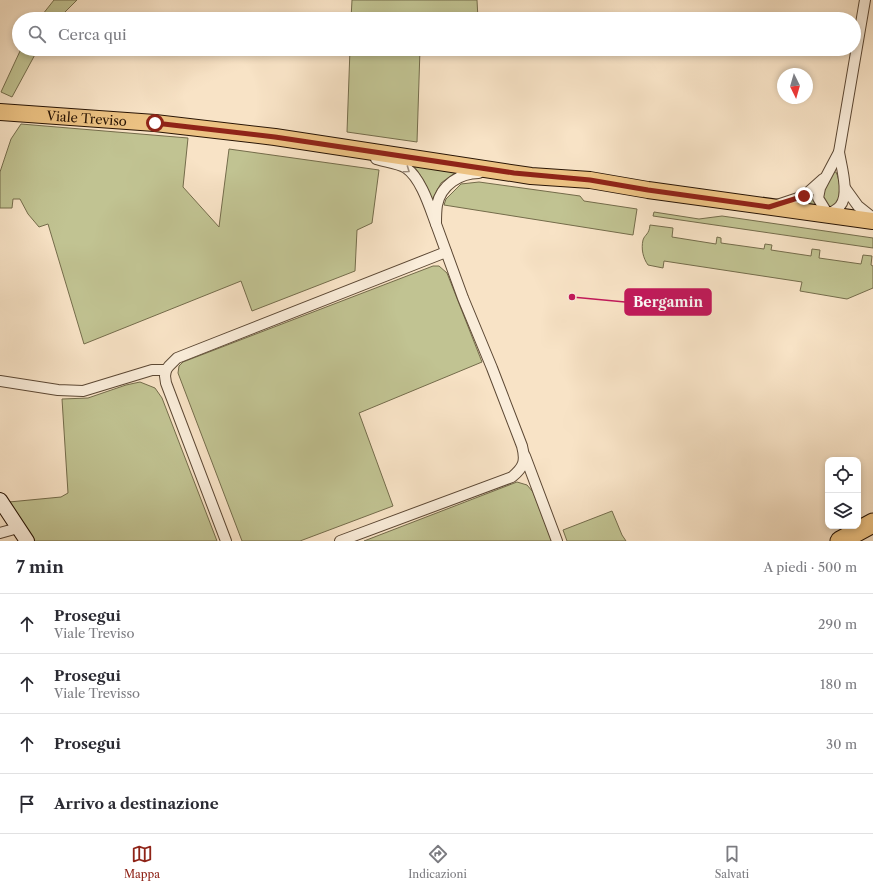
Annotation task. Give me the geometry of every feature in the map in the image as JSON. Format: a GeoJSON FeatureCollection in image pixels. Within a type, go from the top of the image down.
{"type":"FeatureCollection","features":[{"type":"Feature","properties":{"kind":"highway"},"geometry":{"type":"LineString","coordinates":[[840,541],[873,523]]}},
{"type":"Feature","properties":{"kind":"highway"},"geometry":{"type":"LineString","coordinates":[[867,541],[873,538]]}},
{"type":"Feature","properties":{"kind":"main road","name":"Viale Treviso"},"geometry":{"type":"LineString","coordinates":[[0,112],[155,123],[275,137],[530,176]]}},
{"type":"Feature","properties":{"kind":"main road"},"geometry":{"type":"LineString","coordinates":[[530,176],[579,187],[646,198],[873,230]]}},
{"type":"Feature","properties":{"kind":"main road"},"geometry":{"type":"LineString","coordinates":[[530,176],[590,180],[648,190],[873,220]]}},
{"type":"Feature","properties":{"kind":"street"},"geometry":{"type":"LineString","coordinates":[[861,23],[865,0]]}},
{"type":"Feature","properties":{"kind":"street"},"geometry":{"type":"LineString","coordinates":[[855,56],[838,152],[820,188],[818,198],[827,215],[836,221],[873,226]]}},
{"type":"Feature","properties":{"kind":"street"},"geometry":{"type":"LineString","coordinates":[[275,137],[322,150],[367,157],[405,167],[411,172],[422,190],[436,224],[557,541]]}},
{"type":"Feature","properties":{"kind":"street"},"geometry":{"type":"LineString","coordinates":[[731,209],[742,207],[822,218],[841,205],[845,188],[838,152]]}},
{"type":"Feature","properties":{"kind":"street"},"geometry":{"type":"LineString","coordinates":[[436,224],[437,205],[440,196],[453,180],[463,175],[475,173],[515,177],[530,176]]}},
{"type":"Feature","properties":{"kind":"street"},"geometry":{"type":"LineString","coordinates":[[769,207],[804,196],[827,175]]}},
{"type":"Feature","properties":{"kind":"street"},"geometry":{"type":"LineString","coordinates":[[845,188],[858,206],[873,220]]}},
{"type":"Feature","properties":{"kind":"street"},"geometry":{"type":"LineString","coordinates":[[226,541],[166,383],[165,376],[168,366],[177,358],[446,252]]}},
{"type":"Feature","properties":{"kind":"street"},"geometry":{"type":"LineString","coordinates":[[0,381],[58,390],[83,391],[152,370],[166,370]]}},
{"type":"Feature","properties":{"kind":"street"},"geometry":{"type":"LineString","coordinates":[[340,541],[512,476],[520,470],[523,464],[524,456]]}},
{"type":"Feature","properties":{"kind":"street"},"geometry":{"type":"LineString","coordinates":[[0,500],[27,541]]}},
{"type":"Feature","properties":{"kind":"street"},"geometry":{"type":"LineString","coordinates":[[0,532],[18,528]]}},
{"type":"Feature","properties":{"kind":"green space"},"geometry":{"type":"Polygon","coordinates":[[[54,0],[77,0],[65,12],[45,12],[54,0]]]}},
{"type":"Feature","properties":{"kind":"green space"},"geometry":{"type":"Polygon","coordinates":[[[352,0],[477,0],[478,12],[351,12],[352,0]]]}},
{"type":"Feature","properties":{"kind":"green space"},"geometry":{"type":"Polygon","coordinates":[[[18,56],[34,56],[12,97],[1,92],[18,56]]]}},
{"type":"Feature","properties":{"kind":"green space"},"geometry":{"type":"Polygon","coordinates":[[[350,56],[420,56],[417,142],[347,132],[350,56]]]}},
{"type":"Feature","properties":{"kind":"green space"},"geometry":{"type":"Polygon","coordinates":[[[21,124],[188,138],[183,187],[219,227],[229,149],[379,170],[372,223],[357,230],[355,271],[252,311],[241,281],[84,344],[48,224],[39,227],[28,214],[20,199],[13,199],[12,208],[0,208],[0,172],[11,139],[21,124]]]}},
{"type":"Feature","properties":{"kind":"green space"},"geometry":{"type":"Polygon","coordinates":[[[413,165],[456,172],[441,183],[431,202],[424,182],[413,165]]]}},
{"type":"Feature","properties":{"kind":"green space"},"geometry":{"type":"Polygon","coordinates":[[[833,172],[836,172],[840,186],[841,199],[830,211],[822,196],[833,172]]]}},
{"type":"Feature","properties":{"kind":"green space"},"geometry":{"type":"Polygon","coordinates":[[[479,182],[580,196],[584,201],[637,209],[633,235],[444,205],[446,199],[461,184],[479,182]]]}},
{"type":"Feature","properties":{"kind":"green space"},"geometry":{"type":"Polygon","coordinates":[[[814,195],[817,210],[794,206],[814,195]]]}},
{"type":"Feature","properties":{"kind":"green space"},"geometry":{"type":"Polygon","coordinates":[[[654,212],[699,219],[722,216],[873,238],[873,248],[653,216],[654,212]]]}},
{"type":"Feature","properties":{"kind":"green space"},"geometry":{"type":"Polygon","coordinates":[[[650,225],[673,228],[672,237],[716,244],[717,237],[721,238],[721,243],[764,249],[765,244],[772,245],[771,250],[811,256],[812,249],[820,250],[819,258],[861,264],[863,255],[872,256],[871,265],[873,266],[873,288],[847,299],[800,291],[802,282],[664,261],[663,268],[648,265],[642,247],[643,240],[649,231],[650,225]]]}},
{"type":"Feature","properties":{"kind":"green space"},"geometry":{"type":"Polygon","coordinates":[[[433,266],[439,266],[447,273],[482,362],[359,413],[393,506],[300,541],[242,541],[178,373],[179,366],[183,362],[433,266]]]}},
{"type":"Feature","properties":{"kind":"green space"},"geometry":{"type":"Polygon","coordinates":[[[140,382],[155,388],[162,398],[217,541],[34,541],[9,502],[61,497],[68,493],[62,399],[88,398],[126,385],[140,382]]]}},
{"type":"Feature","properties":{"kind":"green space"},"geometry":{"type":"Polygon","coordinates":[[[517,482],[527,485],[533,492],[552,541],[364,541],[517,482]]]}},
{"type":"Feature","properties":{"kind":"green space"},"geometry":{"type":"Polygon","coordinates":[[[612,511],[626,541],[567,541],[563,530],[612,511]]]}},
{"type":"Feature","properties":{"kind":"place","name":"Bergamin"},"geometry":{"type":"Point","coordinates":[572,297]}},
{"type":"Feature","properties":{"kind":"route"},"geometry":{"type":"LineString","coordinates":[[155,123],[275,137],[530,176],[590,180],[648,190],[769,207],[804,196]]}}]}
